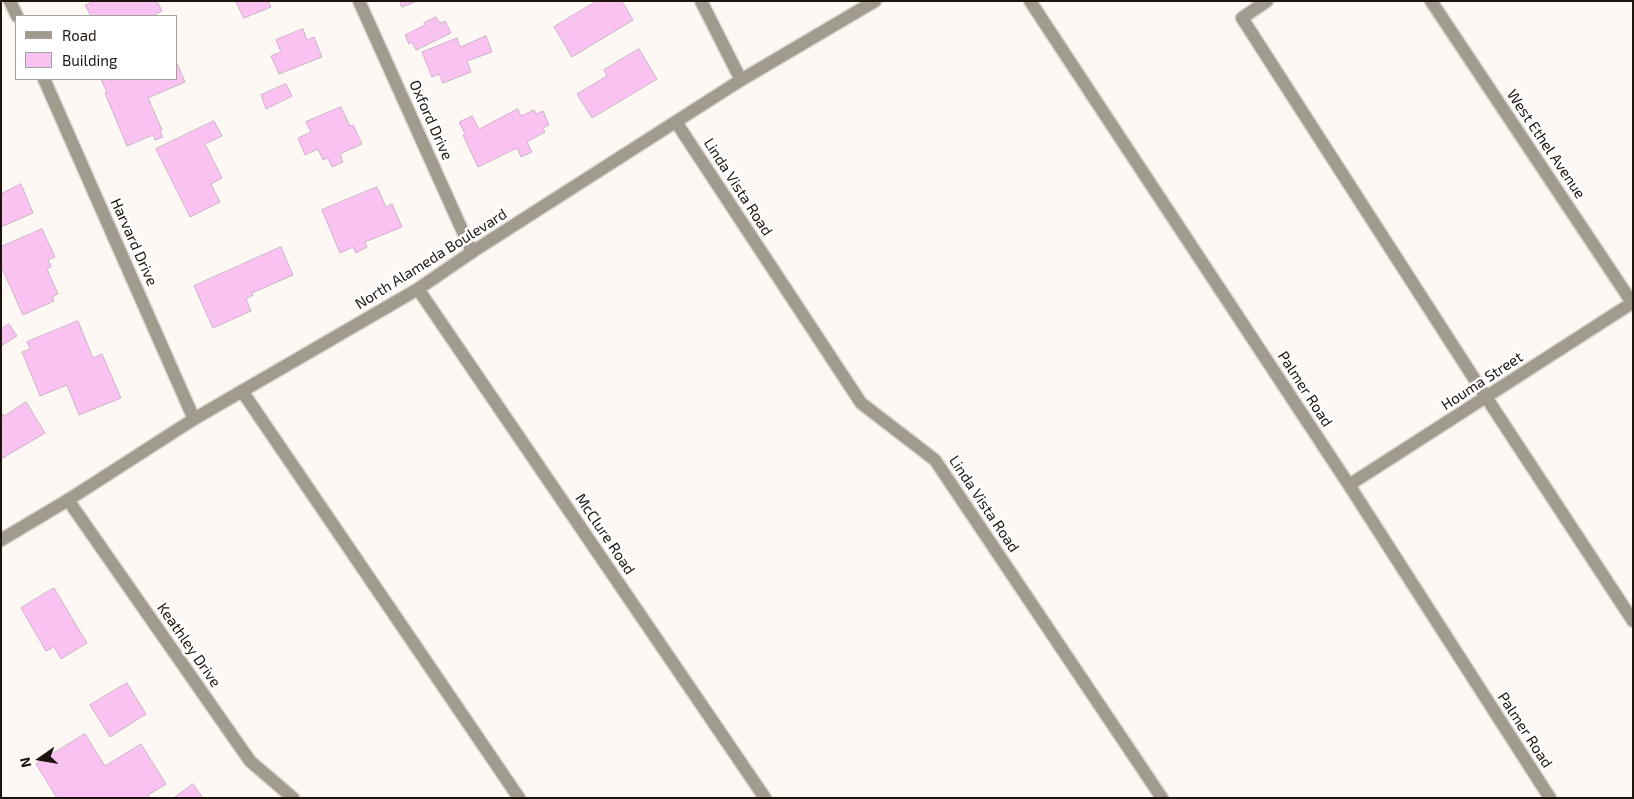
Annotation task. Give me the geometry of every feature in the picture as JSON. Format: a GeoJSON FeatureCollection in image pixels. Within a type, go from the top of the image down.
{"type":"FeatureCollection","features":[{"type":"Feature","properties":{"kind":"street"},"geometry":{"type":"LineString","coordinates":[[10,1],[17,15]]}},
{"type":"Feature","properties":{"kind":"street","name":"Oxford Drive"},"geometry":{"type":"LineString","coordinates":[[359,1],[472,252]]}},
{"type":"Feature","properties":{"kind":"street"},"geometry":{"type":"LineString","coordinates":[[701,1],[741,80]]}},
{"type":"Feature","properties":{"kind":"street","name":"North Alameda Boulevard"},"geometry":{"type":"LineString","coordinates":[[1,540],[68,500],[194,419],[418,289],[472,252],[741,80],[875,1]]}},
{"type":"Feature","properties":{"kind":"street","name":"Palmer Road"},"geometry":{"type":"LineString","coordinates":[[1030,1],[1349,485],[1550,798]]}},
{"type":"Feature","properties":{"kind":"street"},"geometry":{"type":"LineString","coordinates":[[1267,1],[1242,18],[1633,621]]}},
{"type":"Feature","properties":{"kind":"street","name":"West Ethel Avenue"},"geometry":{"type":"LineString","coordinates":[[1432,1],[1632,304]]}},
{"type":"Feature","properties":{"kind":"street","name":"Harvard Drive"},"geometry":{"type":"LineString","coordinates":[[44,80],[194,419]]}},
{"type":"Feature","properties":{"kind":"street","name":"Linda Vista Road"},"geometry":{"type":"LineString","coordinates":[[676,122],[861,403],[934,460],[1162,798]]}},
{"type":"Feature","properties":{"kind":"street","name":"McClure Road"},"geometry":{"type":"LineString","coordinates":[[418,289],[765,798]]}},
{"type":"Feature","properties":{"kind":"street","name":"Houma Street"},"geometry":{"type":"LineString","coordinates":[[1349,485],[1632,304]]}},
{"type":"Feature","properties":{"kind":"street"},"geometry":{"type":"LineString","coordinates":[[242,391],[519,798]]}},
{"type":"Feature","properties":{"kind":"street","name":"Keathley Drive"},"geometry":{"type":"LineString","coordinates":[[68,500],[250,761],[293,798]]}},
{"type":"Feature","properties":{"kind":"building"},"geometry":{"type":"Polygon","coordinates":[[[90,1],[157,1],[162,11],[154,15],[90,15],[85,5],[91,3],[90,1]]]}},
{"type":"Feature","properties":{"kind":"building"},"geometry":{"type":"Polygon","coordinates":[[[236,1],[268,1],[271,7],[244,18],[236,1]]]}},
{"type":"Feature","properties":{"kind":"building"},"geometry":{"type":"Polygon","coordinates":[[[400,1],[417,1],[402,7],[400,1]]]}},
{"type":"Feature","properties":{"kind":"building"},"geometry":{"type":"Polygon","coordinates":[[[597,1],[622,1],[633,20],[572,57],[554,27],[597,1]]]}},
{"type":"Feature","properties":{"kind":"building"},"geometry":{"type":"Polygon","coordinates":[[[436,17],[440,23],[445,21],[451,33],[416,50],[412,42],[409,44],[405,35],[436,17]]]}},
{"type":"Feature","properties":{"kind":"building"},"geometry":{"type":"Polygon","coordinates":[[[303,29],[307,40],[314,37],[322,57],[279,74],[271,56],[281,52],[276,40],[303,29]]]}},
{"type":"Feature","properties":{"kind":"building"},"geometry":{"type":"Polygon","coordinates":[[[486,36],[492,52],[467,61],[471,72],[443,83],[439,74],[432,77],[422,52],[457,38],[460,47],[486,36]]]}},
{"type":"Feature","properties":{"kind":"building"},"geometry":{"type":"Polygon","coordinates":[[[639,49],[657,79],[592,118],[577,94],[607,76],[604,70],[639,49]]]}},
{"type":"Feature","properties":{"kind":"building"},"geometry":{"type":"Polygon","coordinates":[[[178,66],[185,82],[148,98],[162,130],[160,131],[163,137],[155,140],[153,135],[127,146],[105,93],[107,93],[101,80],[178,80],[178,66]]]}},
{"type":"Feature","properties":{"kind":"building"},"geometry":{"type":"Polygon","coordinates":[[[286,84],[292,96],[266,109],[261,95],[286,84]]]}},
{"type":"Feature","properties":{"kind":"building"},"geometry":{"type":"Polygon","coordinates":[[[341,107],[350,126],[353,125],[362,144],[340,154],[343,162],[332,167],[328,158],[323,160],[318,149],[305,155],[298,138],[311,132],[306,122],[341,107]]]}},
{"type":"Feature","properties":{"kind":"building"},"geometry":{"type":"Polygon","coordinates":[[[518,109],[521,116],[534,110],[536,114],[543,111],[549,125],[543,128],[545,132],[527,142],[532,152],[521,157],[517,148],[478,167],[459,122],[472,116],[479,129],[518,109]]]}},
{"type":"Feature","properties":{"kind":"building"},"geometry":{"type":"Polygon","coordinates":[[[214,121],[222,136],[205,144],[222,178],[211,184],[220,202],[190,217],[156,149],[214,121]]]}},
{"type":"Feature","properties":{"kind":"building"},"geometry":{"type":"Polygon","coordinates":[[[21,184],[33,213],[1,227],[1,191],[2,193],[21,184]]]}},
{"type":"Feature","properties":{"kind":"building"},"geometry":{"type":"Polygon","coordinates":[[[377,187],[386,207],[392,204],[402,227],[365,242],[367,247],[356,253],[353,247],[340,253],[322,210],[377,187]]]}},
{"type":"Feature","properties":{"kind":"building"},"geometry":{"type":"Polygon","coordinates":[[[42,229],[55,257],[48,260],[51,267],[47,269],[58,294],[52,297],[54,301],[23,315],[1,266],[1,247],[42,229]]]}},
{"type":"Feature","properties":{"kind":"building"},"geometry":{"type":"Polygon","coordinates":[[[281,247],[293,275],[252,293],[253,295],[246,299],[251,311],[213,328],[194,286],[281,247]]]}},
{"type":"Feature","properties":{"kind":"building"},"geometry":{"type":"Polygon","coordinates":[[[78,321],[93,358],[102,354],[121,398],[79,415],[67,385],[40,396],[22,352],[30,349],[27,342],[78,321]]]}},
{"type":"Feature","properties":{"kind":"building"},"geometry":{"type":"Polygon","coordinates":[[[9,324],[17,336],[1,346],[1,329],[9,324]]]}},
{"type":"Feature","properties":{"kind":"building"},"geometry":{"type":"Polygon","coordinates":[[[26,402],[45,433],[1,459],[1,412],[4,416],[26,402]]]}},
{"type":"Feature","properties":{"kind":"building"},"geometry":{"type":"Polygon","coordinates":[[[54,588],[87,643],[61,659],[54,647],[46,651],[21,608],[54,588]]]}},
{"type":"Feature","properties":{"kind":"building"},"geometry":{"type":"Polygon","coordinates":[[[127,683],[146,714],[110,737],[90,705],[127,683]]]}},
{"type":"Feature","properties":{"kind":"building"},"geometry":{"type":"Polygon","coordinates":[[[85,734],[105,766],[141,744],[166,784],[148,795],[150,798],[57,798],[36,764],[85,734]]]}},
{"type":"Feature","properties":{"kind":"building"},"geometry":{"type":"Polygon","coordinates":[[[193,784],[203,798],[174,798],[193,784]]]}}]}
